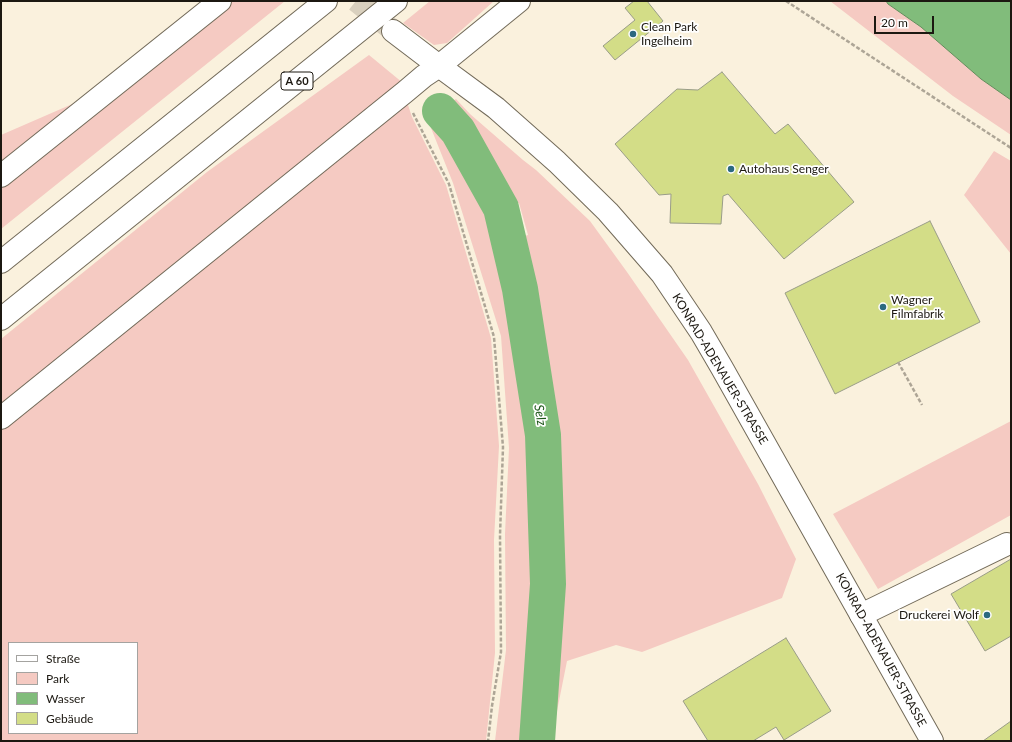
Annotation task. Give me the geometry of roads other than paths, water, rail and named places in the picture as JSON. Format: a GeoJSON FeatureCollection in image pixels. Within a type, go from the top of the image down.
{"type":"FeatureCollection","features":[{"type":"Feature","properties":{"kind":"main road"},"geometry":{"type":"LineString","coordinates":[[1,176],[220,1]]}},
{"type":"Feature","properties":{"kind":"main road"},"geometry":{"type":"LineString","coordinates":[[1,262],[326,1]]}},
{"type":"Feature","properties":{"kind":"main road","name":"A 60"},"geometry":{"type":"LineString","coordinates":[[1,319],[396,1]]}},
{"type":"Feature","properties":{"kind":"main road"},"geometry":{"type":"LineString","coordinates":[[1,418],[518,1]]}},
{"type":"Feature","properties":{"kind":"main road","name":"KONRAD-ADENAUER-STRASSE"},"geometry":{"type":"LineString","coordinates":[[393,31],[496,108],[557,162],[608,212],[662,274],[701,332],[722,368],[932,741]]}},
{"type":"Feature","properties":{"kind":"main road"},"geometry":{"type":"LineString","coordinates":[[861,615],[1007,544]]}},
{"type":"Feature","properties":{"kind":"water"},"geometry":{"type":"Polygon","coordinates":[[[886,1],[1011,1],[1011,100],[981,79],[921,27],[888,4],[886,1]]]}},
{"type":"Feature","properties":{"kind":"waterway","name":"Selz"},"geometry":{"type":"LineString","coordinates":[[440,111],[458,131],[501,208],[520,289],[543,435],[548,584],[537,741]]}},
{"type":"Feature","properties":{"kind":"tunnel"},"geometry":{"type":"LineString","coordinates":[[356,1],[391,29]]}},
{"type":"Feature","properties":{"kind":"place","name":"Clean Park Ingelheim"},"geometry":{"type":"Point","coordinates":[633,34]}},
{"type":"Feature","properties":{"kind":"place","name":"Autohaus Senger"},"geometry":{"type":"Point","coordinates":[731,169]}},
{"type":"Feature","properties":{"kind":"place","name":"Wagner Filmfabrik"},"geometry":{"type":"Point","coordinates":[883,307]}},
{"type":"Feature","properties":{"kind":"place","name":"Druckerei Wolf"},"geometry":{"type":"Point","coordinates":[987,615]}}]}
